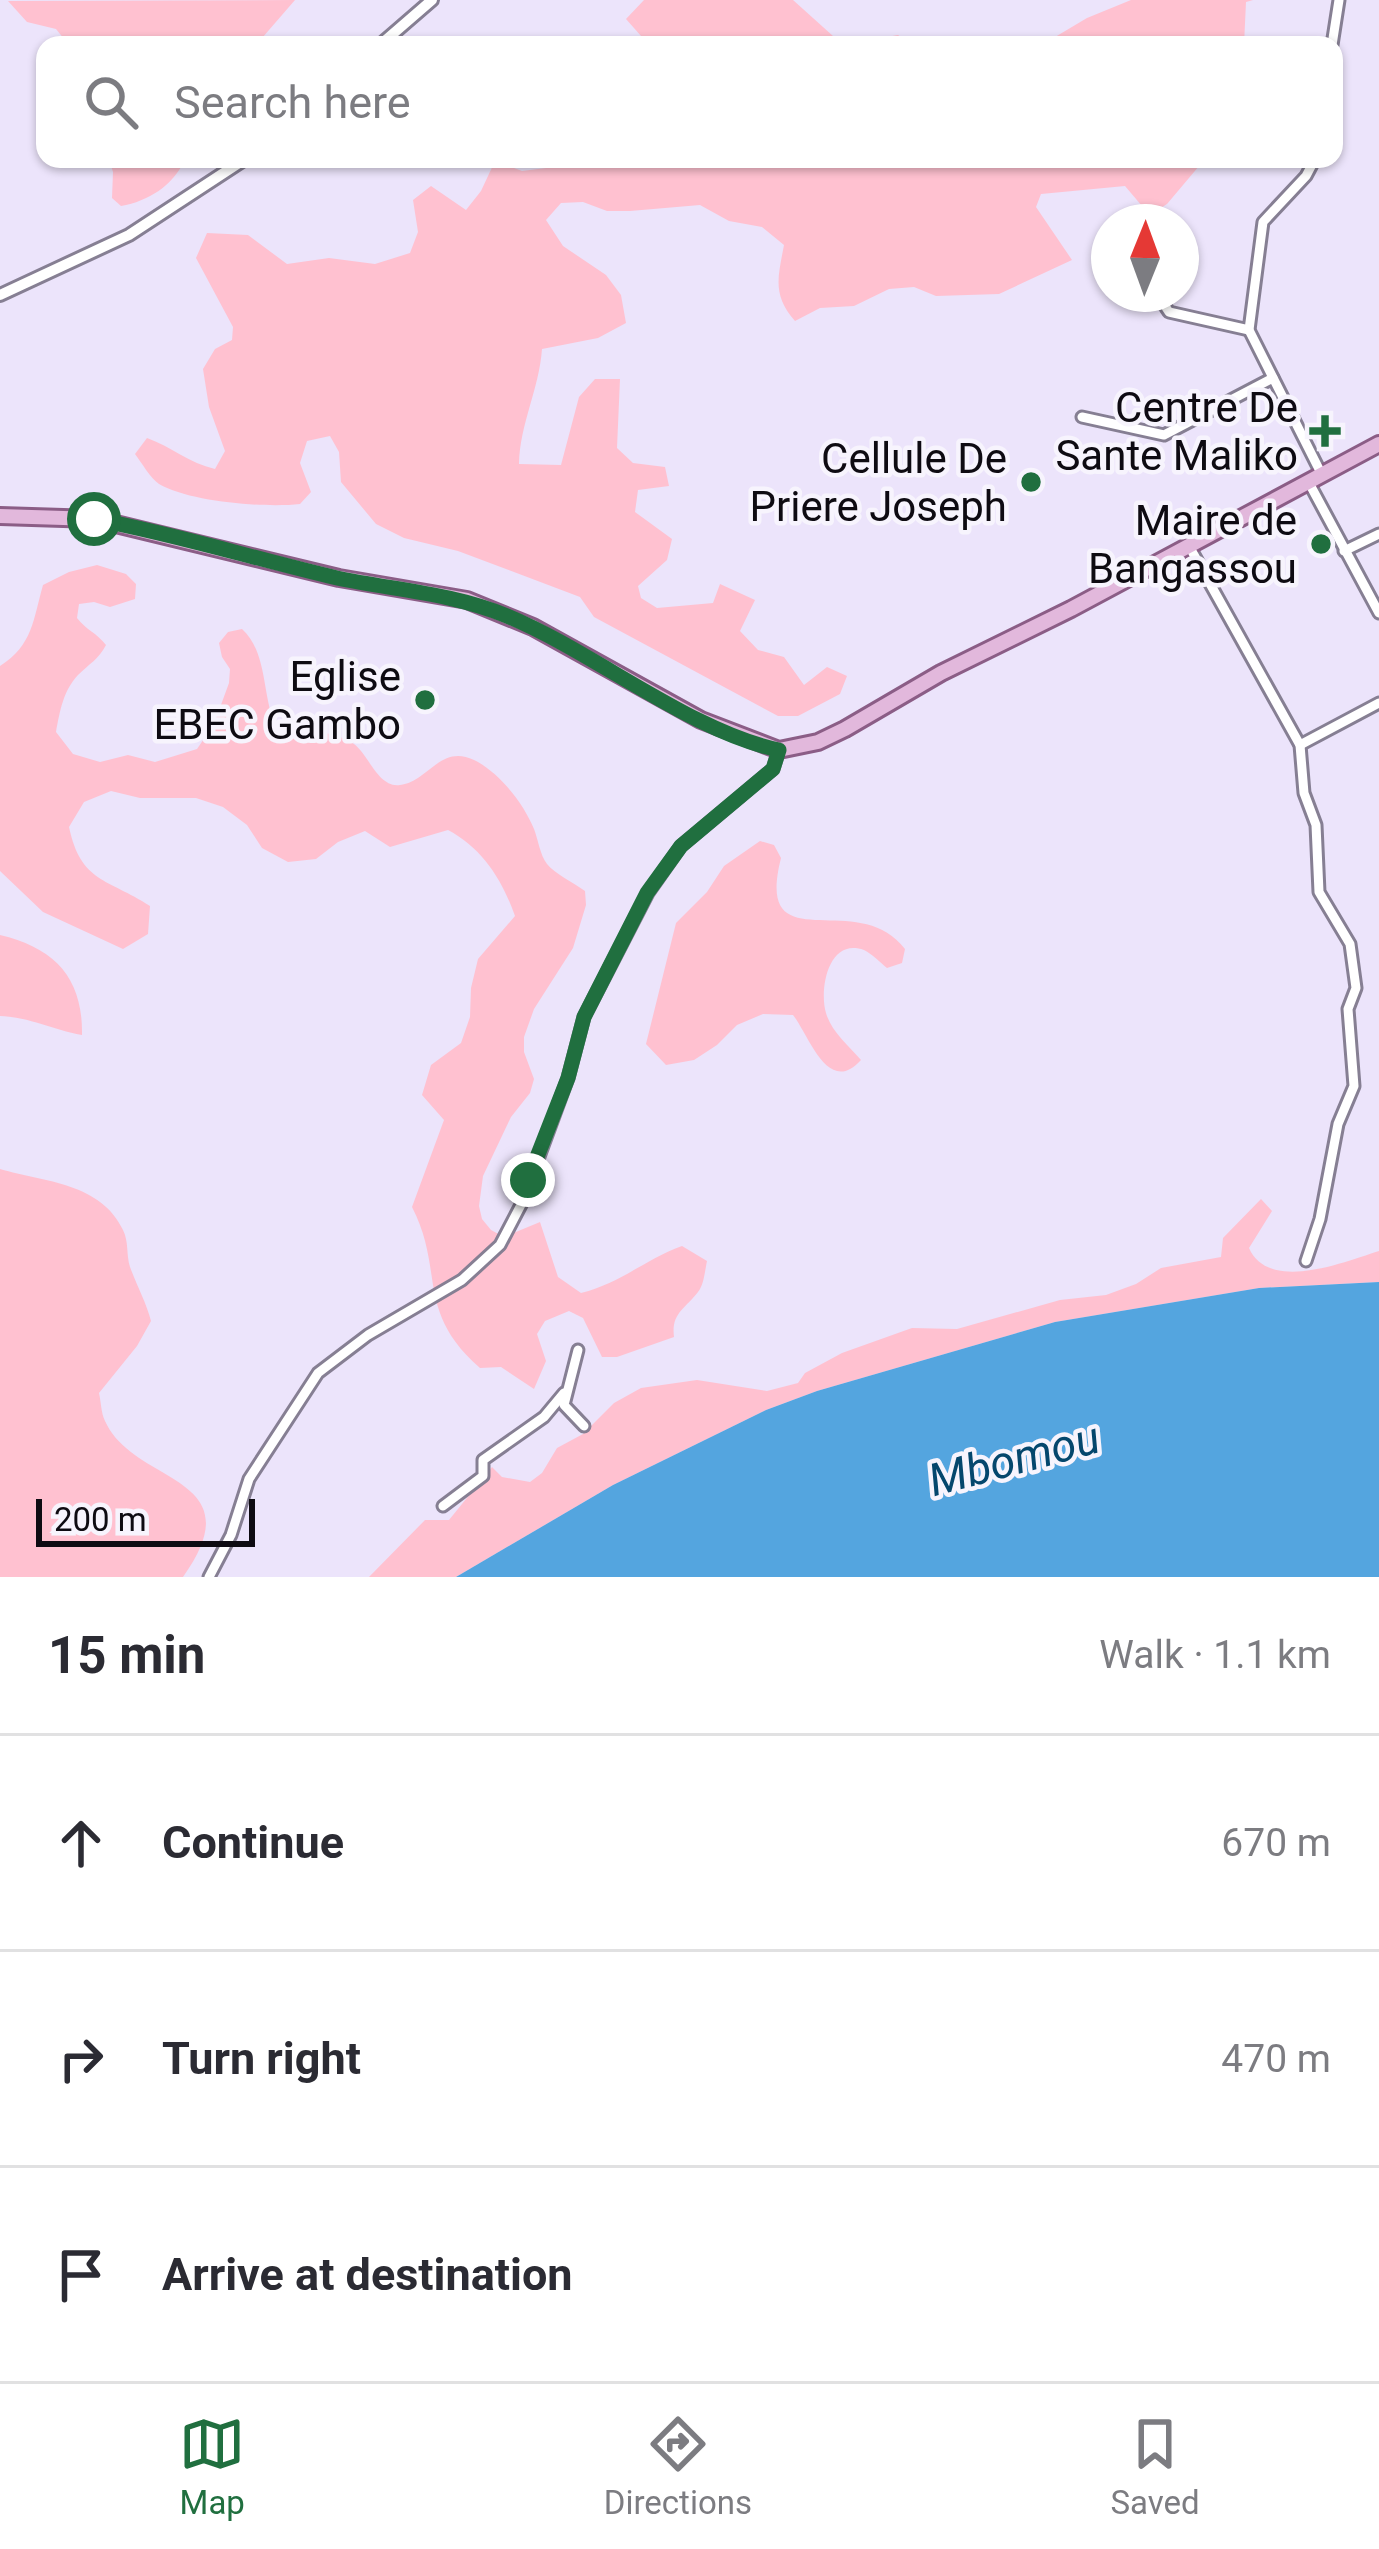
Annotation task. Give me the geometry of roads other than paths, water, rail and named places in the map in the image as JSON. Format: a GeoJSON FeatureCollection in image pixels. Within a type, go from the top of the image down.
{"type":"FeatureCollection","features":[{"type":"Feature","properties":{"kind":"main road"},"geometry":{"type":"LineString","coordinates":[[0,516],[94,519],[339,578],[467,600],[533,627],[701,720],[779,750],[818,742],[1379,444]]}},
{"type":"Feature","properties":{"kind":"street"},"geometry":{"type":"LineString","coordinates":[[390,36],[432,0]]}},
{"type":"Feature","properties":{"kind":"street"},"geometry":{"type":"LineString","coordinates":[[1333,36],[1339,0]]}},
{"type":"Feature","properties":{"kind":"street"},"geometry":{"type":"LineString","coordinates":[[0,295],[129,235],[231,168]]}},
{"type":"Feature","properties":{"kind":"street"},"geometry":{"type":"LineString","coordinates":[[1310,168],[1263,222],[1249,330],[1345,551],[1379,614]]}},
{"type":"Feature","properties":{"kind":"street"},"geometry":{"type":"LineString","coordinates":[[1169,312],[1249,330]]}},
{"type":"Feature","properties":{"kind":"street"},"geometry":{"type":"LineString","coordinates":[[1082,417],[1164,435],[1273,378]]}},
{"type":"Feature","properties":{"kind":"street"},"geometry":{"type":"LineString","coordinates":[[1345,551],[1379,534]]}},
{"type":"Feature","properties":{"kind":"street"},"geometry":{"type":"LineString","coordinates":[[1190,546],[1300,745],[1304,793],[1316,825],[1319,892],[1350,944],[1356,988],[1348,1010],[1354,1086],[1338,1124],[1320,1219],[1306,1261]]}},
{"type":"Feature","properties":{"kind":"street"},"geometry":{"type":"LineString","coordinates":[[1300,745],[1379,703]]}},
{"type":"Feature","properties":{"kind":"street"},"geometry":{"type":"LineString","coordinates":[[209,1577],[231,1535],[249,1479],[318,1372],[368,1335],[462,1280],[500,1245],[522,1203],[568,1078],[584,1017],[647,893],[681,846],[773,769],[779,750]]}},
{"type":"Feature","properties":{"kind":"street"},"geometry":{"type":"LineString","coordinates":[[578,1350],[564,1405],[584,1426]]}},
{"type":"Feature","properties":{"kind":"street"},"geometry":{"type":"LineString","coordinates":[[443,1506],[483,1476],[483,1460],[544,1417],[564,1394]]}},
{"type":"Feature","properties":{"kind":"water","name":"Mbomou"},"geometry":{"type":"Polygon","coordinates":[[[1379,1282],[1379,1577],[456,1577],[613,1485],[766,1410],[817,1391],[1055,1322],[1259,1288],[1379,1282]]]}},
{"type":"Feature","properties":{"kind":"place","name":"Centre De Sante Maliko"},"geometry":{"type":"Point","coordinates":[1325,431]}},
{"type":"Feature","properties":{"kind":"place","name":"Cellule De Priere Joseph"},"geometry":{"type":"Point","coordinates":[1031,482]}},
{"type":"Feature","properties":{"kind":"place","name":"Maire de Bangassou"},"geometry":{"type":"Point","coordinates":[1321,544]}},
{"type":"Feature","properties":{"kind":"place","name":"Eglise EBEC Gambo"},"geometry":{"type":"Point","coordinates":[425,700]}}]}
